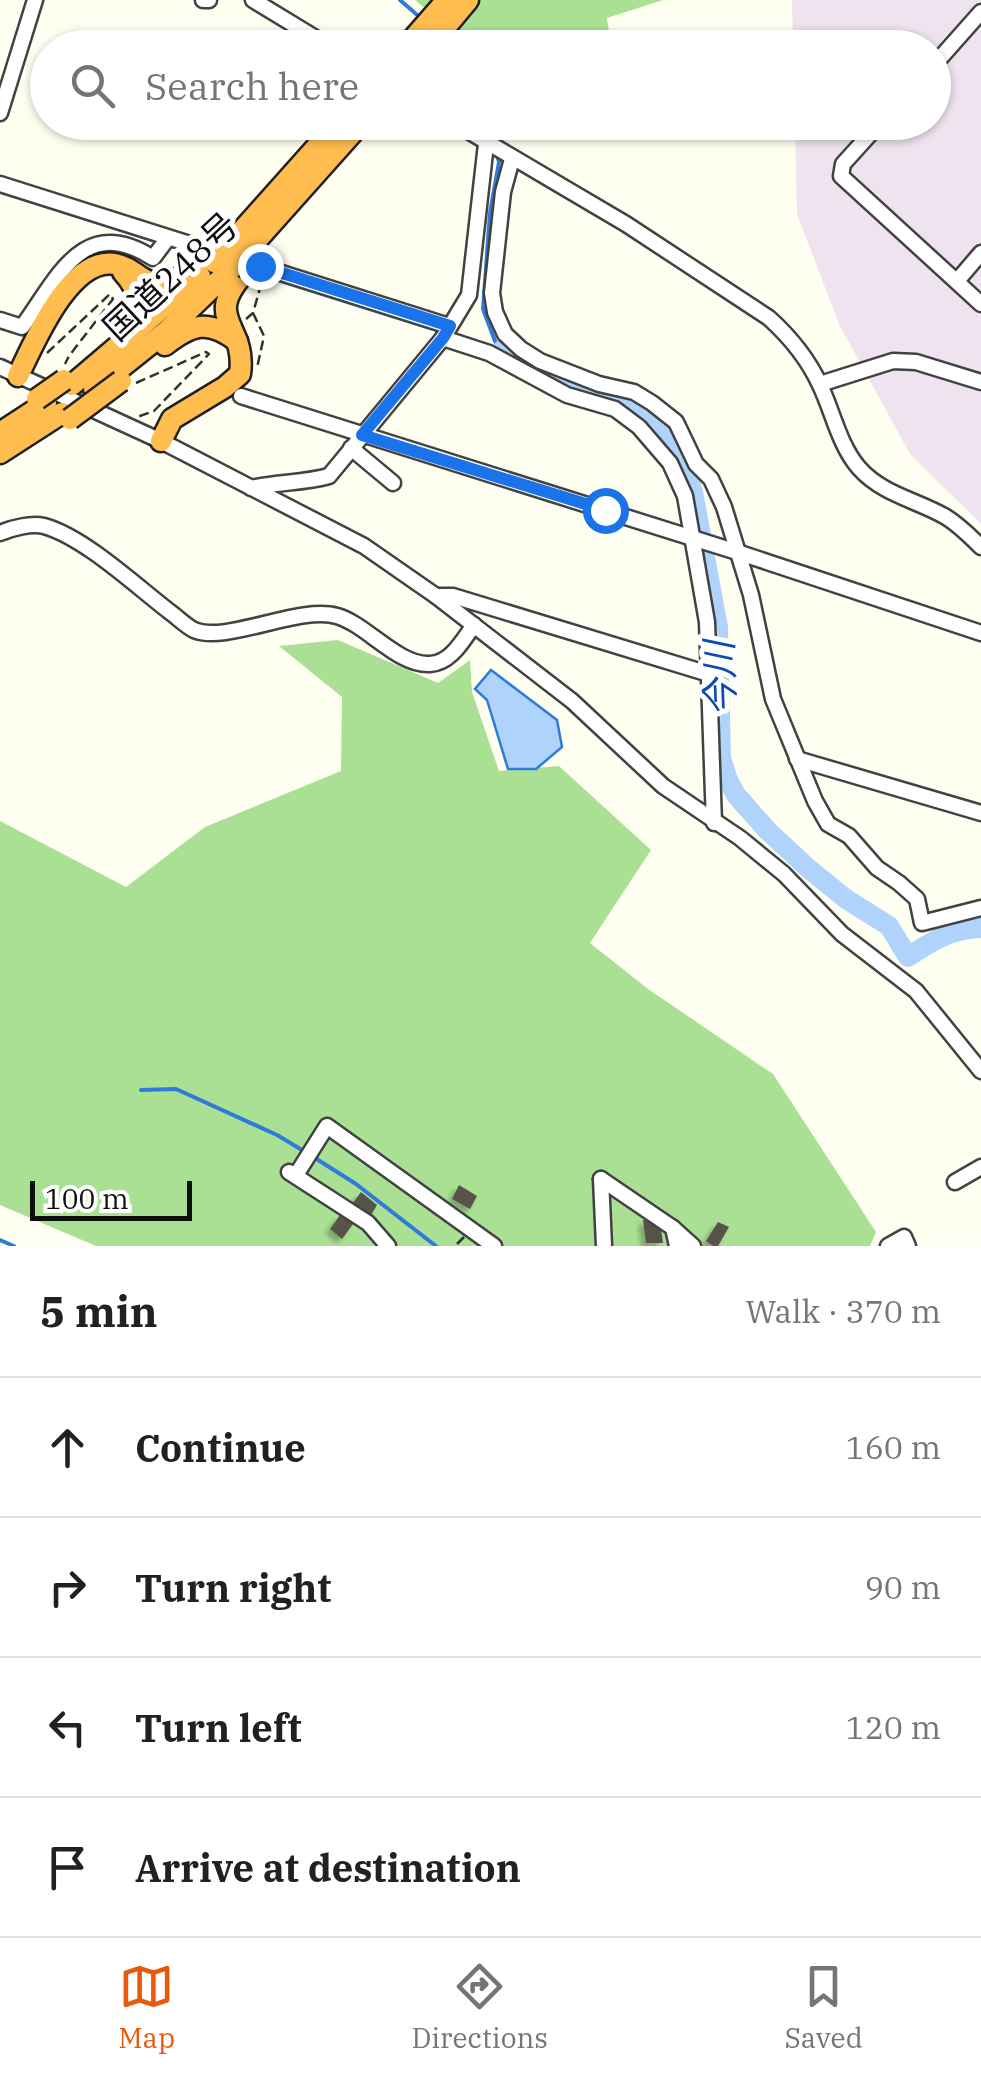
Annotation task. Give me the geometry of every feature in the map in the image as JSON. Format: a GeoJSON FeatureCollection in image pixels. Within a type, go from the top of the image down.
{"type":"FeatureCollection","features":[{"type":"Feature","properties":{"kind":"highway"},"geometry":{"type":"LineString","coordinates":[[424,30],[445,10],[468,0]]}},
{"type":"Feature","properties":{"kind":"highway","name":"国道248号"},"geometry":{"type":"LineString","coordinates":[[0,434],[94,389],[168,330],[231,269],[234,240],[323,140]]}},
{"type":"Feature","properties":{"kind":"highway"},"geometry":{"type":"LineString","coordinates":[[9,372],[83,272],[115,264],[151,282],[164,283],[231,269],[289,221],[349,140]]}},
{"type":"Feature","properties":{"kind":"highway"},"geometry":{"type":"LineString","coordinates":[[66,379],[127,329],[138,308],[139,295],[134,284],[115,264]]}},
{"type":"Feature","properties":{"kind":"highway"},"geometry":{"type":"LineString","coordinates":[[161,441],[172,418],[226,388],[240,374],[238,342],[224,309],[231,269]]}},
{"type":"Feature","properties":{"kind":"highway","name":"国道248号"},"geometry":{"type":"LineString","coordinates":[[0,453],[52,412],[66,379],[199,278],[231,269]]}},
{"type":"Feature","properties":{"kind":"highway"},"geometry":{"type":"LineString","coordinates":[[0,426],[52,412],[127,382],[176,337],[201,325],[214,327],[238,342]]}},
{"type":"Feature","properties":{"kind":"street"},"geometry":{"type":"LineString","coordinates":[[0,113],[35,0]]}},
{"type":"Feature","properties":{"kind":"street"},"geometry":{"type":"LineString","coordinates":[[254,0],[303,30]]}},
{"type":"Feature","properties":{"kind":"street"},"geometry":{"type":"LineString","coordinates":[[951,46],[981,12]]}},
{"type":"Feature","properties":{"kind":"street"},"geometry":{"type":"LineString","coordinates":[[480,140],[626,224],[768,318],[804,357],[820,384],[839,434],[863,472],[886,490],[944,516],[981,547]]}},
{"type":"Feature","properties":{"kind":"street"},"geometry":{"type":"LineString","coordinates":[[864,140],[842,164],[841,176],[981,304]]}},
{"type":"Feature","properties":{"kind":"street"},"geometry":{"type":"LineString","coordinates":[[251,488],[329,476],[446,332],[472,288],[486,144]]}},
{"type":"Feature","properties":{"kind":"street"},"geometry":{"type":"LineString","coordinates":[[507,156],[492,293],[505,334],[540,360],[599,384],[634,392],[676,422],[696,464],[712,478],[724,507],[751,595],[774,700],[828,824],[849,836],[878,868],[917,900],[922,923],[981,908]]}},
{"type":"Feature","properties":{"kind":"street"},"geometry":{"type":"LineString","coordinates":[[0,184],[164,244],[446,332],[536,380],[615,410],[639,427],[670,463],[685,496],[694,539],[706,609],[714,823]]}},
{"type":"Feature","properties":{"kind":"street"},"geometry":{"type":"LineString","coordinates":[[0,320],[22,327],[73,257],[94,245],[127,244],[153,258],[164,244]]}},
{"type":"Feature","properties":{"kind":"street"},"geometry":{"type":"LineString","coordinates":[[957,281],[981,253]]}},
{"type":"Feature","properties":{"kind":"street"},"geometry":{"type":"LineString","coordinates":[[820,384],[892,361],[916,362],[981,382]]}},
{"type":"Feature","properties":{"kind":"street"},"geometry":{"type":"LineString","coordinates":[[9,372],[161,441],[364,546],[436,596],[572,701],[662,786],[784,874],[842,934],[916,991],[981,1071]]}},
{"type":"Feature","properties":{"kind":"street"},"geometry":{"type":"LineString","coordinates":[[241,396],[981,633]]}},
{"type":"Feature","properties":{"kind":"street"},"geometry":{"type":"LineString","coordinates":[[351,448],[393,483]]}},
{"type":"Feature","properties":{"kind":"street"},"geometry":{"type":"LineString","coordinates":[[0,533],[42,525],[75,541],[196,631],[220,632],[316,614],[338,616],[404,656],[429,664],[448,658],[474,625]]}},
{"type":"Feature","properties":{"kind":"street"},"geometry":{"type":"LineString","coordinates":[[436,596],[454,596],[709,674]]}},
{"type":"Feature","properties":{"kind":"street"},"geometry":{"type":"LineString","coordinates":[[797,760],[981,813]]}},
{"type":"Feature","properties":{"kind":"street"},"geometry":{"type":"LineString","coordinates":[[388,1246],[368,1224],[292,1173],[327,1126],[471,1219],[494,1246]]}},
{"type":"Feature","properties":{"kind":"street"},"geometry":{"type":"LineString","coordinates":[[955,1182],[981,1167]]}},
{"type":"Feature","properties":{"kind":"street"},"geometry":{"type":"LineString","coordinates":[[604,1246],[601,1180],[693,1246]]}},
{"type":"Feature","properties":{"kind":"street"},"geometry":{"type":"LineString","coordinates":[[673,1228],[676,1246]]}},
{"type":"Feature","properties":{"kind":"street"},"geometry":{"type":"LineString","coordinates":[[888,1246],[904,1237],[908,1246]]}},
{"type":"Feature","properties":{"kind":"path"},"geometry":{"type":"LineString","coordinates":[[231,269],[253,313],[246,320]]}},
{"type":"Feature","properties":{"kind":"path"},"geometry":{"type":"LineString","coordinates":[[44,356],[110,294],[113,299],[69,356],[66,379]]}},
{"type":"Feature","properties":{"kind":"path"},"geometry":{"type":"LineString","coordinates":[[127,382],[209,354],[154,411],[136,418]]}},
{"type":"Feature","properties":{"kind":"shaded area"},"geometry":{"type":"Polygon","coordinates":[[[792,0],[981,0],[981,524],[910,454],[839,324],[797,214],[795,140],[951,140],[951,30],[793,30],[792,0]]]}},
{"type":"Feature","properties":{"kind":"green space"},"geometry":{"type":"Polygon","coordinates":[[[415,0],[663,0],[607,18],[609,30],[450,30],[415,0]]]}},
{"type":"Feature","properties":{"kind":"green space"},"geometry":{"type":"Polygon","coordinates":[[[338,640],[438,683],[470,660],[472,692],[499,771],[559,766],[651,850],[590,943],[648,989],[773,1074],[876,1232],[870,1246],[96,1246],[0,1205],[0,821],[126,887],[205,827],[341,771],[342,697],[279,646],[338,640]]]}},
{"type":"Feature","properties":{"kind":"water"},"geometry":{"type":"Polygon","coordinates":[[[491,670],[557,720],[562,747],[536,769],[508,769],[487,700],[475,689],[491,670]]]}},
{"type":"Feature","properties":{"kind":"building"},"geometry":{"type":"Polygon","coordinates":[[[459,1185],[477,1196],[470,1209],[452,1199],[459,1185]]]}},
{"type":"Feature","properties":{"kind":"building"},"geometry":{"type":"Polygon","coordinates":[[[361,1192],[377,1205],[371,1215],[353,1203],[361,1192]]]}},
{"type":"Feature","properties":{"kind":"building"},"geometry":{"type":"Polygon","coordinates":[[[340,1215],[353,1224],[342,1239],[330,1229],[340,1215]]]}},
{"type":"Feature","properties":{"kind":"building"},"geometry":{"type":"Polygon","coordinates":[[[643,1220],[660,1221],[663,1243],[646,1243],[643,1220]]]}},
{"type":"Feature","properties":{"kind":"building"},"geometry":{"type":"Polygon","coordinates":[[[718,1222],[729,1227],[718,1246],[713,1246],[706,1241],[718,1222]]]}},
{"type":"Feature","properties":{"kind":"waterway"},"geometry":{"type":"LineString","coordinates":[[400,0],[423,20]]}},
{"type":"Feature","properties":{"kind":"waterway"},"geometry":{"type":"LineString","coordinates":[[497,154],[483,309],[502,350]]}},
{"type":"Feature","properties":{"kind":"waterway"},"geometry":{"type":"LineString","coordinates":[[0,191],[159,242]]}},
{"type":"Feature","properties":{"kind":"waterway"},"geometry":{"type":"LineString","coordinates":[[168,245],[197,254]]}},
{"type":"Feature","properties":{"kind":"waterway"},"geometry":{"type":"LineString","coordinates":[[249,271],[440,331]]}},
{"type":"Feature","properties":{"kind":"waterway","name":"今川"},"geometry":{"type":"LineString","coordinates":[[502,350],[527,367],[633,413],[658,430],[684,462],[718,627],[721,758],[736,795],[809,869],[889,926],[908,957],[942,937],[981,928]]}},
{"type":"Feature","properties":{"kind":"waterway"},"geometry":{"type":"LineString","coordinates":[[141,1090],[176,1089],[277,1135],[307,1153]]}},
{"type":"Feature","properties":{"kind":"waterway"},"geometry":{"type":"LineString","coordinates":[[315,1158],[356,1184],[436,1246]]}},
{"type":"Feature","properties":{"kind":"waterway"},"geometry":{"type":"LineString","coordinates":[[0,1240],[14,1246]]}},
{"type":"Feature","properties":{"kind":"route"},"geometry":{"type":"LineString","coordinates":[[260,266],[450,326],[362,435],[605,510]]}}]}
